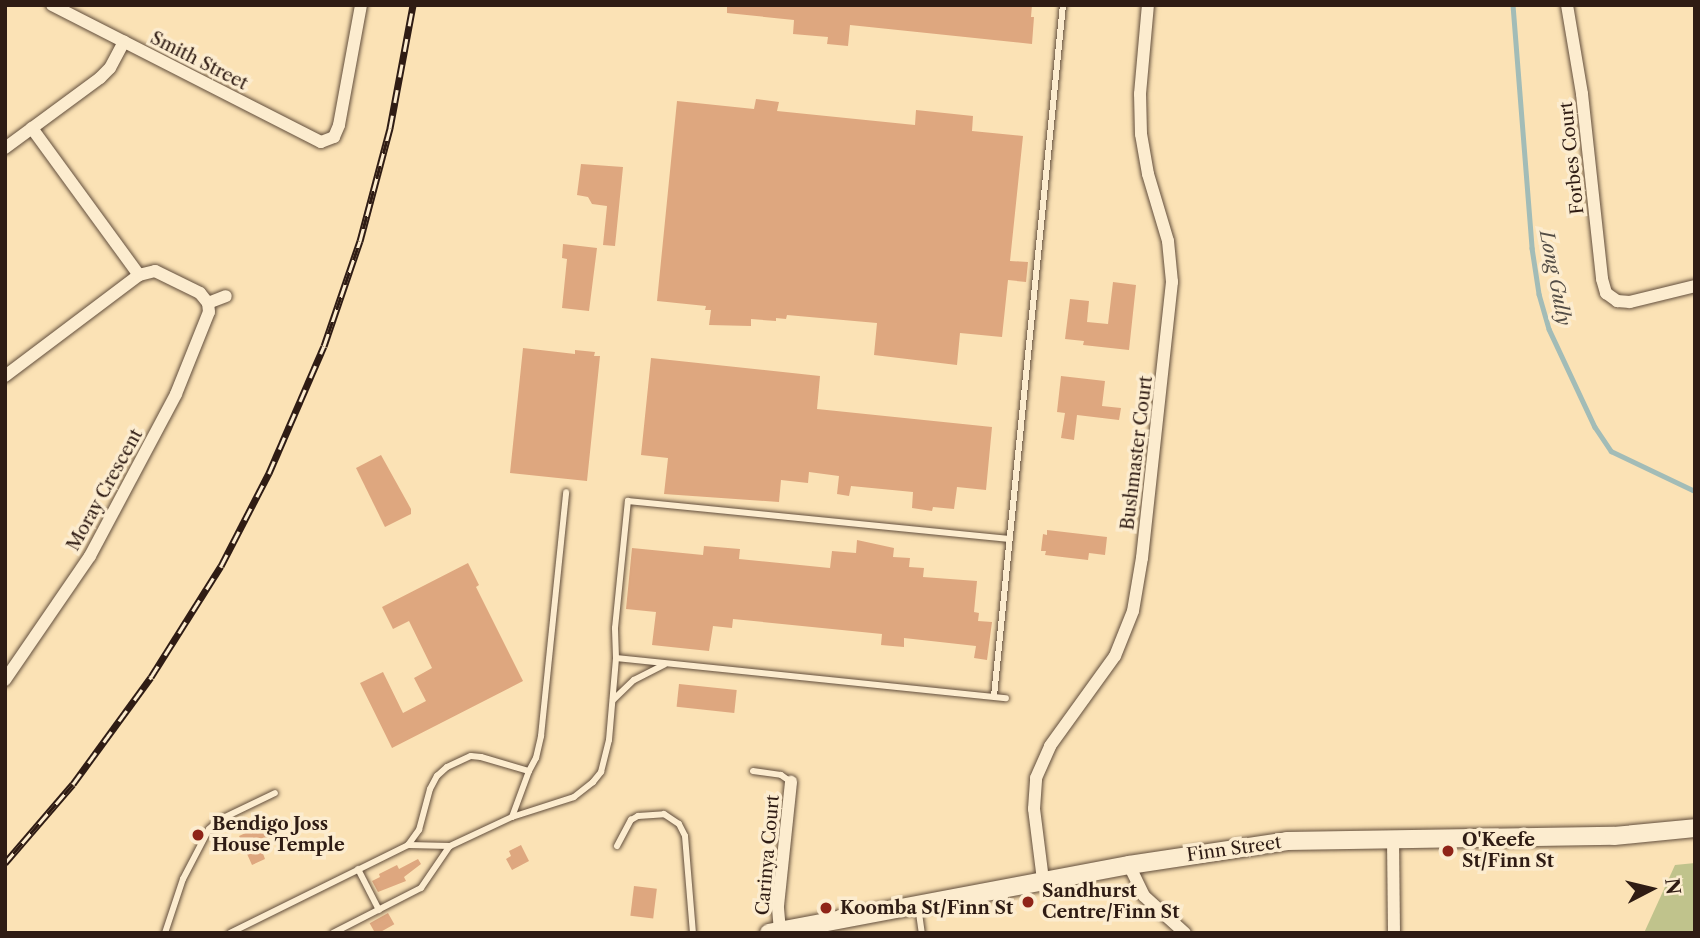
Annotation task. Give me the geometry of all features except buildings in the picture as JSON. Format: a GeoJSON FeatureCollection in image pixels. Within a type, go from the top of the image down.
{"type":"FeatureCollection","features":[{"type":"Feature","properties":{"kind":"street","name":"Smith Street"},"geometry":{"type":"LineString","coordinates":[[52,5],[72,10],[124,42],[317,141],[330,140],[339,125],[361,5]]}},
{"type":"Feature","properties":{"kind":"street","name":"Bushmaster Court"},"geometry":{"type":"LineString","coordinates":[[1042,880],[1034,809],[1035,778],[1050,746],[1115,656],[1133,611],[1142,558],[1172,282],[1168,241],[1148,174],[1141,134],[1140,94],[1148,5]]}},
{"type":"Feature","properties":{"kind":"street","name":"Forbes Court"},"geometry":{"type":"LineString","coordinates":[[1567,5],[1582,94],[1602,279],[1606,293],[1617,301],[1638,301],[1695,286]]}},
{"type":"Feature","properties":{"kind":"street"},"geometry":{"type":"LineString","coordinates":[[5,148],[100,78],[110,68],[124,42]]}},
{"type":"Feature","properties":{"kind":"street"},"geometry":{"type":"LineString","coordinates":[[32,128],[139,275]]}},
{"type":"Feature","properties":{"kind":"street"},"geometry":{"type":"LineString","coordinates":[[5,376],[139,275],[155,271],[200,293],[208,303],[226,296]]}},
{"type":"Feature","properties":{"kind":"street","name":"Moray Crescent"},"geometry":{"type":"LineString","coordinates":[[5,680],[90,556],[139,467],[206,322],[208,303]]}},
{"type":"Feature","properties":{"kind":"street","name":"Carinya Court"},"geometry":{"type":"LineString","coordinates":[[778,932],[778,906],[791,782]]}},
{"type":"Feature","properties":{"kind":"street","name":"Finn Street"},"geometry":{"type":"LineString","coordinates":[[778,932],[1042,880],[1287,841],[1614,836],[1695,828]]}},
{"type":"Feature","properties":{"kind":"street"},"geometry":{"type":"LineString","coordinates":[[1393,838],[1394,933]]}},
{"type":"Feature","properties":{"kind":"street"},"geometry":{"type":"LineString","coordinates":[[1129,865],[1144,896],[1185,933]]}},
{"type":"Feature","properties":{"kind":"lane"},"geometry":{"type":"LineString","coordinates":[[994,696],[1063,5]]}},
{"type":"Feature","properties":{"kind":"lane"},"geometry":{"type":"LineString","coordinates":[[512,817],[541,736],[566,492]]}},
{"type":"Feature","properties":{"kind":"lane"},"geometry":{"type":"LineString","coordinates":[[230,933],[408,845],[450,846],[512,817],[562,802],[593,782],[606,758],[616,658],[615,628],[628,501],[1009,539]]}},
{"type":"Feature","properties":{"kind":"lane"},"geometry":{"type":"LineString","coordinates":[[616,658],[1006,698]]}},
{"type":"Feature","properties":{"kind":"lane"},"geometry":{"type":"LineString","coordinates":[[612,700],[634,680],[669,664]]}},
{"type":"Feature","properties":{"kind":"lane"},"geometry":{"type":"LineString","coordinates":[[408,845],[419,830],[430,789],[447,767],[471,757],[481,757],[529,771]]}},
{"type":"Feature","properties":{"kind":"lane"},"geometry":{"type":"LineString","coordinates":[[753,771],[781,775],[791,782]]}},
{"type":"Feature","properties":{"kind":"lane"},"geometry":{"type":"LineString","coordinates":[[165,933],[183,879],[209,830],[219,820],[275,793]]}},
{"type":"Feature","properties":{"kind":"lane"},"geometry":{"type":"LineString","coordinates":[[617,846],[631,820],[638,816],[664,814],[680,824],[685,836],[693,933]]}},
{"type":"Feature","properties":{"kind":"lane"},"geometry":{"type":"LineString","coordinates":[[333,933],[421,888],[450,846]]}},
{"type":"Feature","properties":{"kind":"lane"},"geometry":{"type":"LineString","coordinates":[[358,869],[379,910]]}},
{"type":"Feature","properties":{"kind":"lane"},"geometry":{"type":"LineString","coordinates":[[918,904],[922,933]]}},
{"type":"Feature","properties":{"kind":"green space"},"geometry":{"type":"Polygon","coordinates":[[[1695,863],[1695,933],[1644,933],[1675,865],[1695,863]]]}},
{"type":"Feature","properties":{"kind":"waterway","name":"Long Gully"},"geometry":{"type":"LineString","coordinates":[[1513,5],[1532,248],[1539,294],[1549,329],[1595,427],[1611,451],[1695,491]]}},
{"type":"Feature","properties":{"kind":"railway"},"geometry":{"type":"LineString","coordinates":[[5,863],[73,784],[151,677],[221,566],[269,473],[324,346],[360,241],[390,128],[413,5]]}},
{"type":"Feature","properties":{"kind":"place","name":"Bendigo Joss House Temple"},"geometry":{"type":"Point","coordinates":[198,835]}},
{"type":"Feature","properties":{"kind":"place","name":"O'Keefe St/Finn St"},"geometry":{"type":"Point","coordinates":[1448,851]}},
{"type":"Feature","properties":{"kind":"place","name":"Sandhurst Centre/Finn St"},"geometry":{"type":"Point","coordinates":[1028,902]}},
{"type":"Feature","properties":{"kind":"place","name":"Koomba St/Finn St"},"geometry":{"type":"Point","coordinates":[826,908]}}]}
